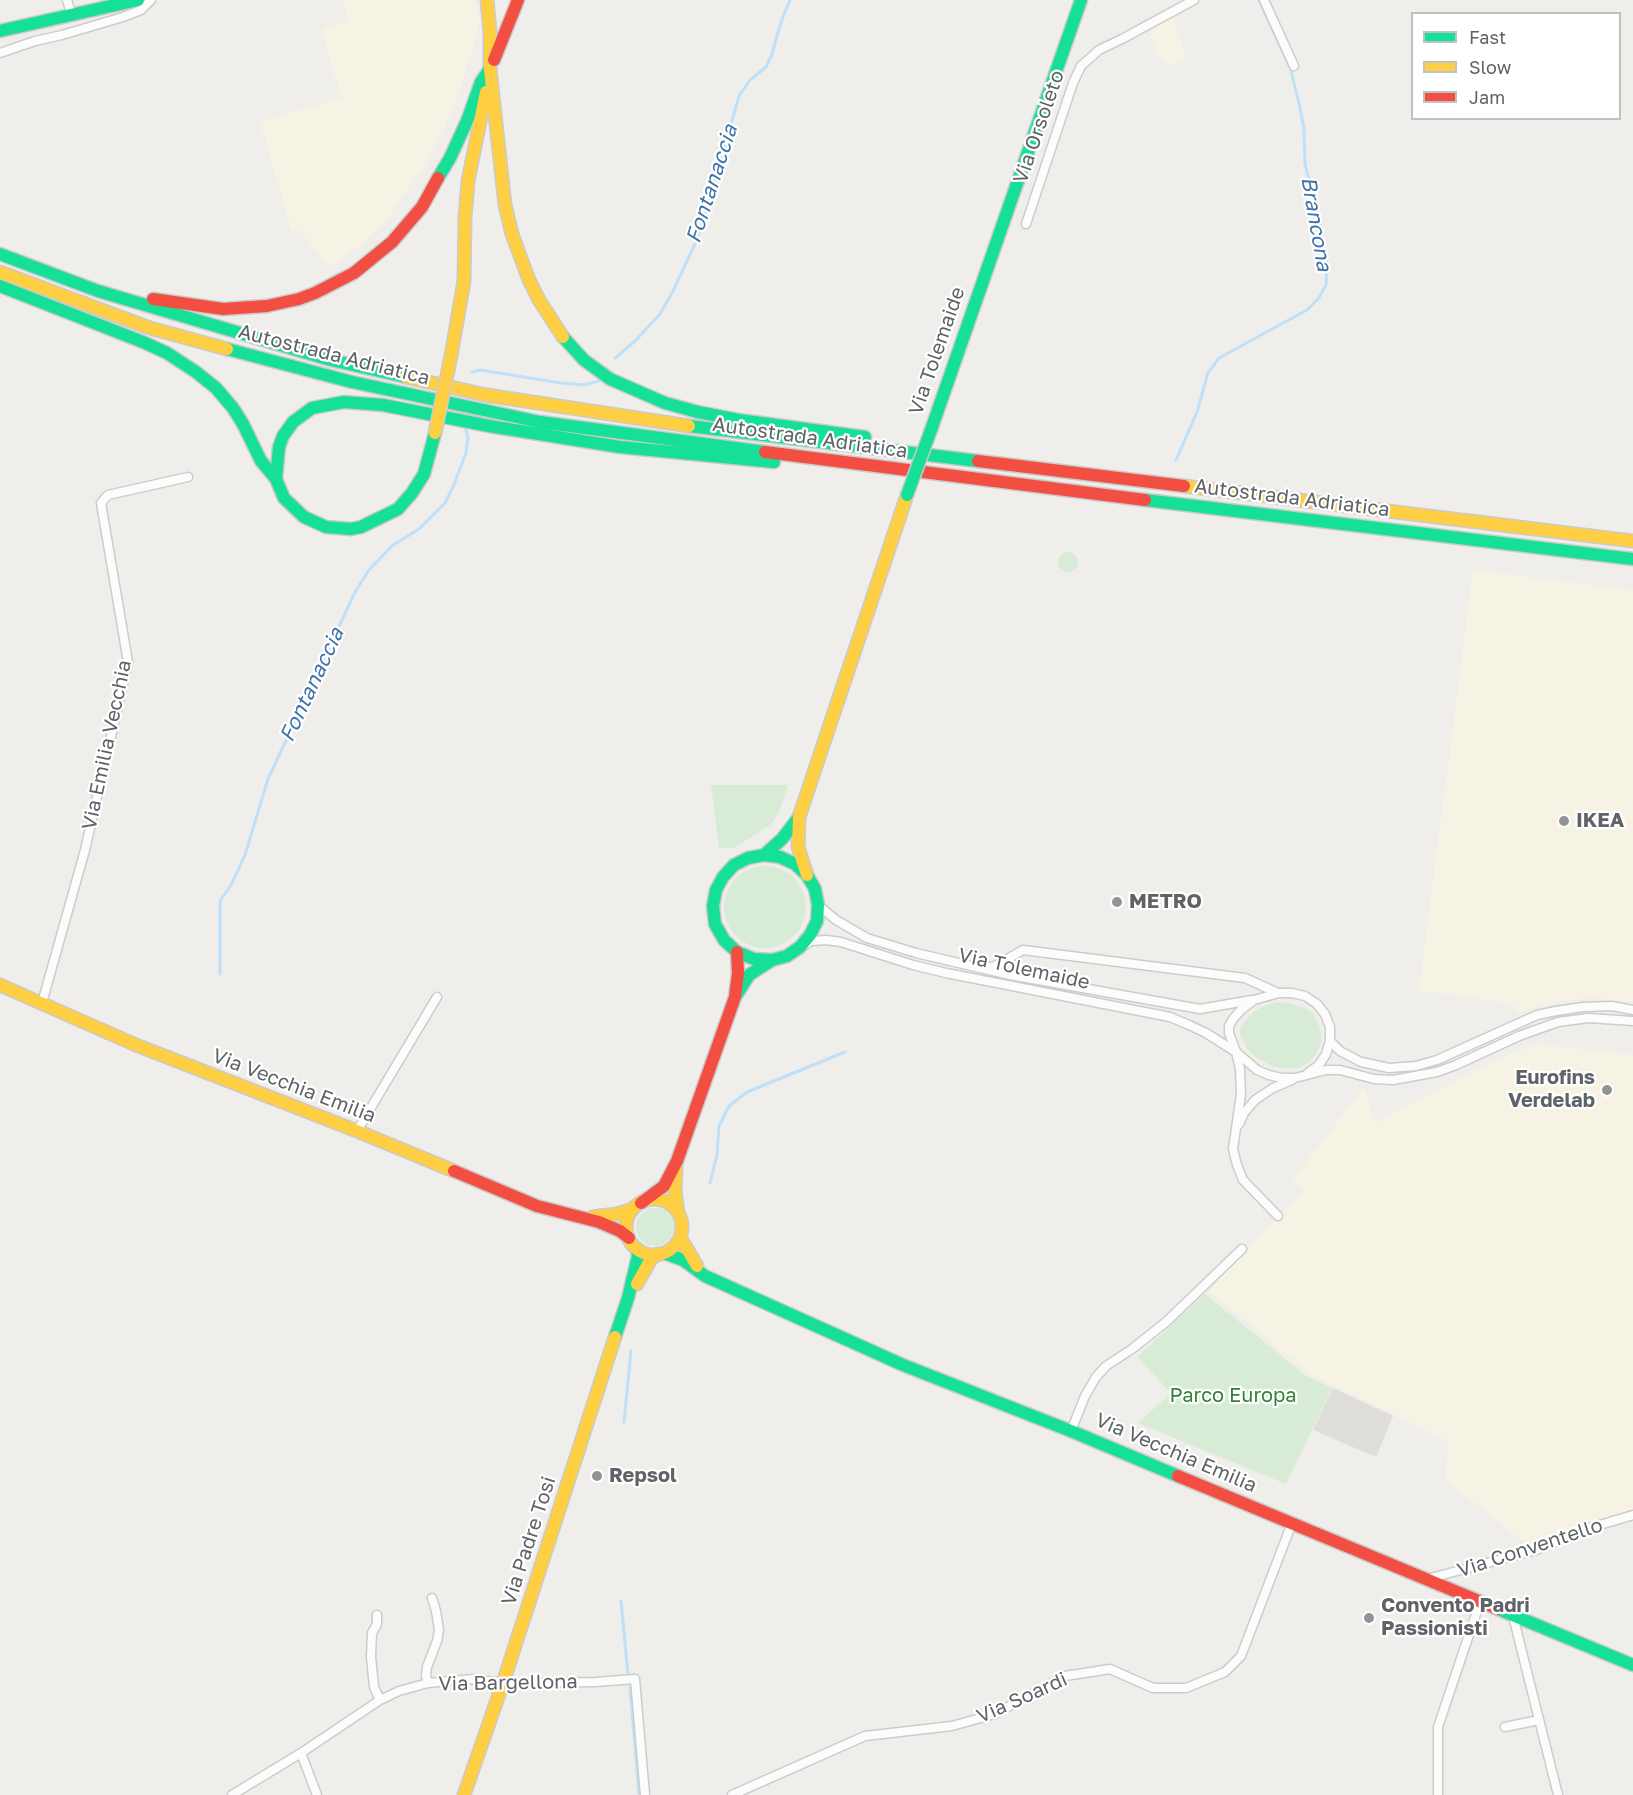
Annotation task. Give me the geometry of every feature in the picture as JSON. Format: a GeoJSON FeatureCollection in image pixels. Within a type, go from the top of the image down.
{"type":"FeatureCollection","features":[{"type":"Feature","properties":{"kind":"main road"},"geometry":{"type":"LineString","coordinates":[[0,31],[138,0]]}},
{"type":"Feature","properties":{"kind":"main road"},"geometry":{"type":"LineString","coordinates":[[487,0],[490,69],[505,205],[520,260],[539,300],[564,338],[584,360],[610,379],[646,395],[698,412],[739,420],[997,457],[1040,468]]}},
{"type":"Feature","properties":{"kind":"main road"},"geometry":{"type":"LineString","coordinates":[[0,286],[143,342],[196,372],[222,394],[233,408],[261,460],[276,479],[284,498],[304,517],[326,527],[351,529],[390,514],[406,501],[423,474],[435,433],[464,281],[468,181],[490,69],[518,0]]}},
{"type":"Feature","properties":{"kind":"main road","name":"Via Tolemaide"},"geometry":{"type":"LineString","coordinates":[[818,905],[815,889],[807,875],[798,847],[799,817],[907,495],[1081,0]]}},
{"type":"Feature","properties":{"kind":"main road"},"geometry":{"type":"LineString","coordinates":[[98,291],[203,308],[243,309],[299,299],[335,284],[354,273],[393,242],[422,207],[450,158],[481,82],[490,69]]}},
{"type":"Feature","properties":{"kind":"main road","name":"Autostrada Adriatica"},"geometry":{"type":"LineString","coordinates":[[0,254],[98,291],[331,360],[486,395],[654,422],[1633,541]]}},
{"type":"Feature","properties":{"kind":"main road","name":"Autostrada Adriatica"},"geometry":{"type":"LineString","coordinates":[[0,272],[150,328],[352,382],[540,422],[897,470],[1633,559]]}},
{"type":"Feature","properties":{"kind":"main road"},"geometry":{"type":"LineString","coordinates":[[276,479],[279,447],[287,429],[293,422],[312,408],[344,402],[383,405],[489,426],[620,447],[752,461],[897,470]]}},
{"type":"Feature","properties":{"kind":"main road","name":"Via Tolemaide"},"geometry":{"type":"LineString","coordinates":[[637,1206],[664,1186],[677,1161],[735,997],[738,973],[737,952],[724,940],[715,924],[713,906],[716,890],[723,876],[734,866],[748,858],[764,855],[782,839],[799,817]]}},
{"type":"Feature","properties":{"kind":"main road"},"geometry":{"type":"LineString","coordinates":[[764,855],[780,857],[795,864],[807,875]]}},
{"type":"Feature","properties":{"kind":"main road"},"geometry":{"type":"LineString","coordinates":[[800,947],[810,935],[817,921],[818,905]]}},
{"type":"Feature","properties":{"kind":"main road","name":"Via Tolemaide"},"geometry":{"type":"LineString","coordinates":[[735,997],[749,975],[772,960],[787,956],[800,947]]}},
{"type":"Feature","properties":{"kind":"main road"},"geometry":{"type":"LineString","coordinates":[[737,952],[754,959],[772,960]]}},
{"type":"Feature","properties":{"kind":"main road","name":"Via Vecchia Emilia"},"geometry":{"type":"LineString","coordinates":[[0,985],[136,1045],[357,1131],[537,1206],[599,1222],[620,1231],[629,1238]]}},
{"type":"Feature","properties":{"kind":"main road","name":"Via Tolemaide"},"geometry":{"type":"LineString","coordinates":[[677,1161],[675,1178],[678,1214],[682,1225],[680,1237]]}},
{"type":"Feature","properties":{"kind":"main road"},"geometry":{"type":"LineString","coordinates":[[576,1217],[617,1214],[652,1199],[669,1203],[678,1214]]}},
{"type":"Feature","properties":{"kind":"main road"},"geometry":{"type":"LineString","coordinates":[[628,1298],[638,1256],[637,1249],[629,1238],[626,1228],[627,1220],[637,1206]]}},
{"type":"Feature","properties":{"kind":"main road"},"geometry":{"type":"LineString","coordinates":[[628,1298],[651,1259],[672,1248],[680,1237],[690,1256],[705,1276]]}},
{"type":"Feature","properties":{"kind":"main road"},"geometry":{"type":"LineString","coordinates":[[637,1249],[650,1254],[661,1253]]}},
{"type":"Feature","properties":{"kind":"main road","name":"Via Vecchia Emilia"},"geometry":{"type":"LineString","coordinates":[[661,1253],[683,1260],[705,1276],[903,1365],[1071,1431],[1633,1665]]}},
{"type":"Feature","properties":{"kind":"main road","name":"Via Padre Tosi"},"geometry":{"type":"LineString","coordinates":[[464,1795],[503,1683],[628,1298]]}},
{"type":"Feature","properties":{"kind":"street"},"geometry":{"type":"LineString","coordinates":[[67,0],[72,16]]}},
{"type":"Feature","properties":{"kind":"street"},"geometry":{"type":"LineString","coordinates":[[0,53],[123,17],[141,10],[151,0]]}},
{"type":"Feature","properties":{"kind":"street","name":"Via Orsoleto"},"geometry":{"type":"LineString","coordinates":[[1026,224],[1073,83],[1082,66],[1099,50],[1194,0]]}},
{"type":"Feature","properties":{"kind":"street"},"geometry":{"type":"LineString","coordinates":[[1264,0],[1294,66]]}},
{"type":"Feature","properties":{"kind":"street","name":"Via Emilia Vecchia"},"geometry":{"type":"LineString","coordinates":[[42,1003],[85,850],[128,662],[101,503],[108,495],[188,477]]}},
{"type":"Feature","properties":{"kind":"street","name":"Via Tolemaide"},"geometry":{"type":"LineString","coordinates":[[818,905],[836,920],[867,938],[916,953],[1061,985],[1200,1009],[1254,1000],[1279,993],[1305,996],[1317,1004],[1325,1014],[1330,1027],[1330,1041]]}},
{"type":"Feature","properties":{"kind":"street","name":"Via Tolemaide"},"geometry":{"type":"LineString","coordinates":[[800,947],[811,941],[841,942],[946,973],[1170,1017],[1198,1029],[1236,1052],[1257,1070],[1282,1078],[1295,1078]]}},
{"type":"Feature","properties":{"kind":"street"},"geometry":{"type":"LineString","coordinates":[[984,969],[995,966],[1023,950],[1245,978],[1279,993]]}},
{"type":"Feature","properties":{"kind":"street"},"geometry":{"type":"LineString","coordinates":[[357,1131],[437,998]]}},
{"type":"Feature","properties":{"kind":"street","name":"Via Tolemaide"},"geometry":{"type":"LineString","coordinates":[[1254,1000],[1241,1010],[1229,1026],[1240,1069],[1241,1094],[1233,1149],[1243,1180],[1278,1216]]}},
{"type":"Feature","properties":{"kind":"street"},"geometry":{"type":"LineString","coordinates":[[1308,1073],[1319,1065],[1330,1041],[1340,1051],[1361,1062],[1389,1068],[1416,1066],[1437,1060],[1516,1024],[1556,1011],[1612,1006],[1633,1010]]}},
{"type":"Feature","properties":{"kind":"street"},"geometry":{"type":"LineString","coordinates":[[1235,1132],[1244,1113],[1256,1100],[1272,1088],[1308,1073],[1340,1070],[1374,1079],[1394,1080],[1418,1077],[1456,1065],[1519,1036],[1558,1022],[1588,1018],[1633,1021]]}},
{"type":"Feature","properties":{"kind":"street"},"geometry":{"type":"LineString","coordinates":[[1071,1431],[1085,1396],[1096,1377],[1106,1366],[1166,1322],[1242,1249]]}},
{"type":"Feature","properties":{"kind":"street","name":"Via Conventello"},"geometry":{"type":"LineString","coordinates":[[1426,1580],[1536,1550],[1593,1527],[1633,1515]]}},
{"type":"Feature","properties":{"kind":"street","name":"Via Soardi"},"geometry":{"type":"LineString","coordinates":[[732,1795],[865,1736],[952,1726],[995,1714],[1065,1676],[1110,1669],[1153,1688],[1186,1689],[1224,1672],[1241,1656],[1292,1523]]}},
{"type":"Feature","properties":{"kind":"street"},"geometry":{"type":"LineString","coordinates":[[428,1683],[427,1667],[439,1630],[432,1598]]}},
{"type":"Feature","properties":{"kind":"street"},"geometry":{"type":"LineString","coordinates":[[1438,1795],[1438,1727],[1480,1602]]}},
{"type":"Feature","properties":{"kind":"street"},"geometry":{"type":"LineString","coordinates":[[377,1615],[372,1633],[371,1657],[374,1687],[380,1700]]}},
{"type":"Feature","properties":{"kind":"street"},"geometry":{"type":"LineString","coordinates":[[1513,1616],[1558,1795]]}},
{"type":"Feature","properties":{"kind":"street","name":"Via Bargellona"},"geometry":{"type":"LineString","coordinates":[[232,1795],[301,1754],[380,1700],[399,1691],[428,1683],[473,1679],[503,1683],[595,1682],[635,1678],[645,1795]]}},
{"type":"Feature","properties":{"kind":"street"},"geometry":{"type":"LineString","coordinates":[[1505,1727],[1539,1720]]}},
{"type":"Feature","properties":{"kind":"street"},"geometry":{"type":"LineString","coordinates":[[301,1754],[315,1794]]}},
{"type":"Feature","properties":{"kind":"shaded area"},"geometry":{"type":"Polygon","coordinates":[[[343,0],[476,0],[480,23],[461,87],[445,127],[427,161],[388,218],[359,246],[330,266],[298,229],[292,231],[260,122],[341,98],[322,29],[349,21],[343,0]]]}},
{"type":"Feature","properties":{"kind":"shaded area"},"geometry":{"type":"Polygon","coordinates":[[[1173,15],[1186,61],[1166,66],[1164,58],[1157,59],[1149,27],[1173,15]]]}},
{"type":"Feature","properties":{"kind":"shaded area"},"geometry":{"type":"Polygon","coordinates":[[[1473,570],[1633,590],[1633,1002],[1595,998],[1559,1001],[1515,1013],[1513,1004],[1419,990],[1473,570]]]}},
{"type":"Feature","properties":{"kind":"shaded area"},"geometry":{"type":"Polygon","coordinates":[[[1535,1044],[1633,1055],[1633,1511],[1527,1544],[1446,1480],[1448,1441],[1309,1373],[1209,1291],[1278,1216],[1306,1190],[1292,1181],[1364,1087],[1375,1123],[1488,1064],[1535,1044]]]}},
{"type":"Feature","properties":{"kind":"shaded area"},"geometry":{"type":"Polygon","coordinates":[[[1333,1388],[1393,1416],[1376,1457],[1313,1430],[1333,1388]]]}},
{"type":"Feature","properties":{"kind":"green space"},"geometry":{"type":"Polygon","coordinates":[[[1068,552],[1075,555],[1078,562],[1075,569],[1068,572],[1061,569],[1058,562],[1061,555],[1068,552]]]}},
{"type":"Feature","properties":{"kind":"green space"},"geometry":{"type":"Polygon","coordinates":[[[711,785],[788,785],[779,812],[770,825],[734,848],[719,848],[711,785]]]}},
{"type":"Feature","properties":{"kind":"green space"},"geometry":{"type":"Polygon","coordinates":[[[765,866],[781,870],[794,878],[802,891],[806,907],[802,923],[794,936],[781,944],[765,948],[749,944],[736,936],[728,923],[724,907],[728,891],[736,878],[749,870],[765,866]]]}},
{"type":"Feature","properties":{"kind":"green space"},"geometry":{"type":"Polygon","coordinates":[[[1283,1002],[1303,1007],[1312,1013],[1321,1033],[1321,1043],[1309,1062],[1289,1069],[1272,1066],[1257,1058],[1247,1049],[1240,1034],[1245,1021],[1256,1010],[1273,1003],[1283,1002]]]}},
{"type":"Feature","properties":{"kind":"green space"},"geometry":{"type":"Polygon","coordinates":[[[655,1208],[668,1214],[674,1227],[668,1240],[655,1246],[642,1240],[636,1227],[642,1214],[655,1208]]]}},
{"type":"Feature","properties":{"kind":"green space","name":"Parco Europa"},"geometry":{"type":"Polygon","coordinates":[[[1205,1294],[1305,1375],[1332,1388],[1286,1484],[1138,1423],[1171,1393],[1137,1357],[1205,1294]]]}},
{"type":"Feature","properties":{"kind":"waterway","name":"Fontanaccia"},"geometry":{"type":"LineString","coordinates":[[615,358],[635,341],[660,314],[673,291],[695,244],[706,213],[739,96],[750,80],[766,67],[790,0]]}},
{"type":"Feature","properties":{"kind":"waterway","name":"Brancona"},"geometry":{"type":"LineString","coordinates":[[1176,460],[1197,412],[1208,373],[1219,358],[1307,310],[1318,299],[1326,285],[1327,264],[1319,219],[1305,164],[1304,129],[1299,103],[1290,67],[1259,0]]}},
{"type":"Feature","properties":{"kind":"waterway","name":"Fontanaccia"},"geometry":{"type":"LineString","coordinates":[[472,372],[480,370],[584,385],[599,381]]}},
{"type":"Feature","properties":{"kind":"waterway","name":"Fontanaccia"},"geometry":{"type":"LineString","coordinates":[[220,974],[220,901],[231,885],[245,855],[268,779],[355,592],[369,570],[393,545],[419,529],[445,503],[466,453],[468,437],[465,428]]}},
{"type":"Feature","properties":{"kind":"waterway","name":"Brancona"},"geometry":{"type":"LineString","coordinates":[[710,1183],[717,1155],[719,1126],[729,1106],[747,1092],[845,1052]]}},
{"type":"Feature","properties":{"kind":"waterway","name":"Brancona"},"geometry":{"type":"LineString","coordinates":[[624,1422],[631,1351]]}},
{"type":"Feature","properties":{"kind":"waterway","name":"Brancona"},"geometry":{"type":"LineString","coordinates":[[621,1601],[628,1674]]}},
{"type":"Feature","properties":{"kind":"waterway","name":"Brancona"},"geometry":{"type":"LineString","coordinates":[[630,1687],[639,1793]]}},
{"type":"Feature","properties":{"kind":"traffic: fast"},"geometry":{"type":"LineString","coordinates":[[0,31],[138,0]]}},
{"type":"Feature","properties":{"kind":"traffic: fast"},"geometry":{"type":"LineString","coordinates":[[931,430],[1081,0]]}},
{"type":"Feature","properties":{"kind":"traffic: fast"},"geometry":{"type":"LineString","coordinates":[[438,178],[467,121],[481,82],[490,69]]}},
{"type":"Feature","properties":{"kind":"traffic: fast"},"geometry":{"type":"LineString","coordinates":[[0,254],[98,291],[331,360],[406,377]]}},
{"type":"Feature","properties":{"kind":"traffic: fast"},"geometry":{"type":"LineString","coordinates":[[0,286],[143,342],[167,353],[196,372],[216,388],[233,408],[261,461],[276,479],[284,498],[304,517],[326,527],[351,529],[361,527],[398,509],[424,474],[435,433]]}},
{"type":"Feature","properties":{"kind":"traffic: fast"},"geometry":{"type":"LineString","coordinates":[[563,337],[584,360],[610,379],[665,403],[739,420],[865,437]]}},
{"type":"Feature","properties":{"kind":"traffic: fast"},"geometry":{"type":"LineString","coordinates":[[227,349],[352,382],[540,422],[765,452]]}},
{"type":"Feature","properties":{"kind":"traffic: fast"},"geometry":{"type":"LineString","coordinates":[[276,479],[279,447],[283,436],[293,422],[312,408],[344,402],[383,405],[489,426],[620,447],[774,462]]}},
{"type":"Feature","properties":{"kind":"traffic: fast"},"geometry":{"type":"LineString","coordinates":[[689,426],[978,461]]}},
{"type":"Feature","properties":{"kind":"traffic: fast"},"geometry":{"type":"LineString","coordinates":[[907,495],[931,430]]}},
{"type":"Feature","properties":{"kind":"traffic: fast"},"geometry":{"type":"LineString","coordinates":[[1145,500],[1633,559]]}},
{"type":"Feature","properties":{"kind":"traffic: fast"},"geometry":{"type":"LineString","coordinates":[[764,855],[780,857],[795,864],[807,875],[815,889],[818,905],[817,921],[810,935],[800,947],[787,956],[772,960],[754,959],[737,952],[724,940],[715,924],[713,906],[716,890],[723,877],[734,865],[748,858],[764,855],[782,839],[799,817]]}},
{"type":"Feature","properties":{"kind":"traffic: fast"},"geometry":{"type":"LineString","coordinates":[[737,994],[749,975],[772,960]]}},
{"type":"Feature","properties":{"kind":"traffic: fast"},"geometry":{"type":"LineString","coordinates":[[615,1337],[628,1298],[638,1256],[637,1249]]}},
{"type":"Feature","properties":{"kind":"traffic: fast"},"geometry":{"type":"LineString","coordinates":[[664,1253],[683,1260],[705,1276],[903,1365],[1178,1476]]}},
{"type":"Feature","properties":{"kind":"traffic: fast"},"geometry":{"type":"LineString","coordinates":[[1498,1609],[1633,1665]]}},
{"type":"Feature","properties":{"kind":"traffic: slow"},"geometry":{"type":"LineString","coordinates":[[487,0],[490,69],[505,205],[512,234],[529,280],[563,337]]}},
{"type":"Feature","properties":{"kind":"traffic: slow"},"geometry":{"type":"LineString","coordinates":[[451,356],[464,281],[468,181],[486,92]]}},
{"type":"Feature","properties":{"kind":"traffic: slow"},"geometry":{"type":"LineString","coordinates":[[0,272],[150,328],[227,349]]}},
{"type":"Feature","properties":{"kind":"traffic: slow"},"geometry":{"type":"LineString","coordinates":[[435,433],[451,356]]}},
{"type":"Feature","properties":{"kind":"traffic: slow"},"geometry":{"type":"LineString","coordinates":[[406,377],[486,395],[689,426]]}},
{"type":"Feature","properties":{"kind":"traffic: slow"},"geometry":{"type":"LineString","coordinates":[[1184,486],[1633,541]]}},
{"type":"Feature","properties":{"kind":"traffic: slow"},"geometry":{"type":"LineString","coordinates":[[807,875],[798,847],[799,817],[907,495]]}},
{"type":"Feature","properties":{"kind":"traffic: slow"},"geometry":{"type":"LineString","coordinates":[[0,985],[136,1045],[454,1171]]}},
{"type":"Feature","properties":{"kind":"traffic: slow"},"geometry":{"type":"LineString","coordinates":[[676,1168],[675,1191],[678,1213]]}},
{"type":"Feature","properties":{"kind":"traffic: slow"},"geometry":{"type":"LineString","coordinates":[[654,1199],[665,1201],[674,1207],[680,1216],[682,1227],[680,1238],[674,1247],[665,1253],[654,1255],[643,1253],[634,1247],[628,1238],[626,1227],[628,1216],[634,1207],[643,1201],[654,1199]]}},
{"type":"Feature","properties":{"kind":"traffic: slow"},"geometry":{"type":"LineString","coordinates":[[592,1217],[617,1214],[633,1209]]}},
{"type":"Feature","properties":{"kind":"traffic: slow"},"geometry":{"type":"LineString","coordinates":[[680,1237],[697,1266]]}},
{"type":"Feature","properties":{"kind":"traffic: slow"},"geometry":{"type":"LineString","coordinates":[[637,1284],[651,1259],[658,1254]]}},
{"type":"Feature","properties":{"kind":"traffic: slow"},"geometry":{"type":"LineString","coordinates":[[464,1795],[503,1683],[615,1337]]}},
{"type":"Feature","properties":{"kind":"traffic: jam"},"geometry":{"type":"LineString","coordinates":[[494,60],[518,0]]}},
{"type":"Feature","properties":{"kind":"traffic: jam"},"geometry":{"type":"LineString","coordinates":[[153,299],[223,309],[267,306],[315,293],[354,273],[392,242],[422,207],[438,178]]}},
{"type":"Feature","properties":{"kind":"traffic: jam"},"geometry":{"type":"LineString","coordinates":[[765,452],[1145,500]]}},
{"type":"Feature","properties":{"kind":"traffic: jam"},"geometry":{"type":"LineString","coordinates":[[978,461],[1184,486]]}},
{"type":"Feature","properties":{"kind":"traffic: jam"},"geometry":{"type":"LineString","coordinates":[[641,1203],[664,1186],[677,1161],[735,997],[738,973],[737,952]]}},
{"type":"Feature","properties":{"kind":"traffic: jam"},"geometry":{"type":"LineString","coordinates":[[454,1171],[537,1206],[599,1222],[620,1231],[629,1238]]}},
{"type":"Feature","properties":{"kind":"traffic: jam"},"geometry":{"type":"LineString","coordinates":[[1178,1476],[1498,1609]]}},
{"type":"Feature","properties":{"kind":"place","name":"IKEA"},"geometry":{"type":"Point","coordinates":[1564,821]}},
{"type":"Feature","properties":{"kind":"place","name":"METRO"},"geometry":{"type":"Point","coordinates":[1117,902]}},
{"type":"Feature","properties":{"kind":"place","name":"Eurofins Verdelab"},"geometry":{"type":"Point","coordinates":[1607,1090]}},
{"type":"Feature","properties":{"kind":"place","name":"Repsol"},"geometry":{"type":"Point","coordinates":[597,1476]}},
{"type":"Feature","properties":{"kind":"place","name":"Convento Padri Passionisti"},"geometry":{"type":"Point","coordinates":[1369,1618]}}]}
